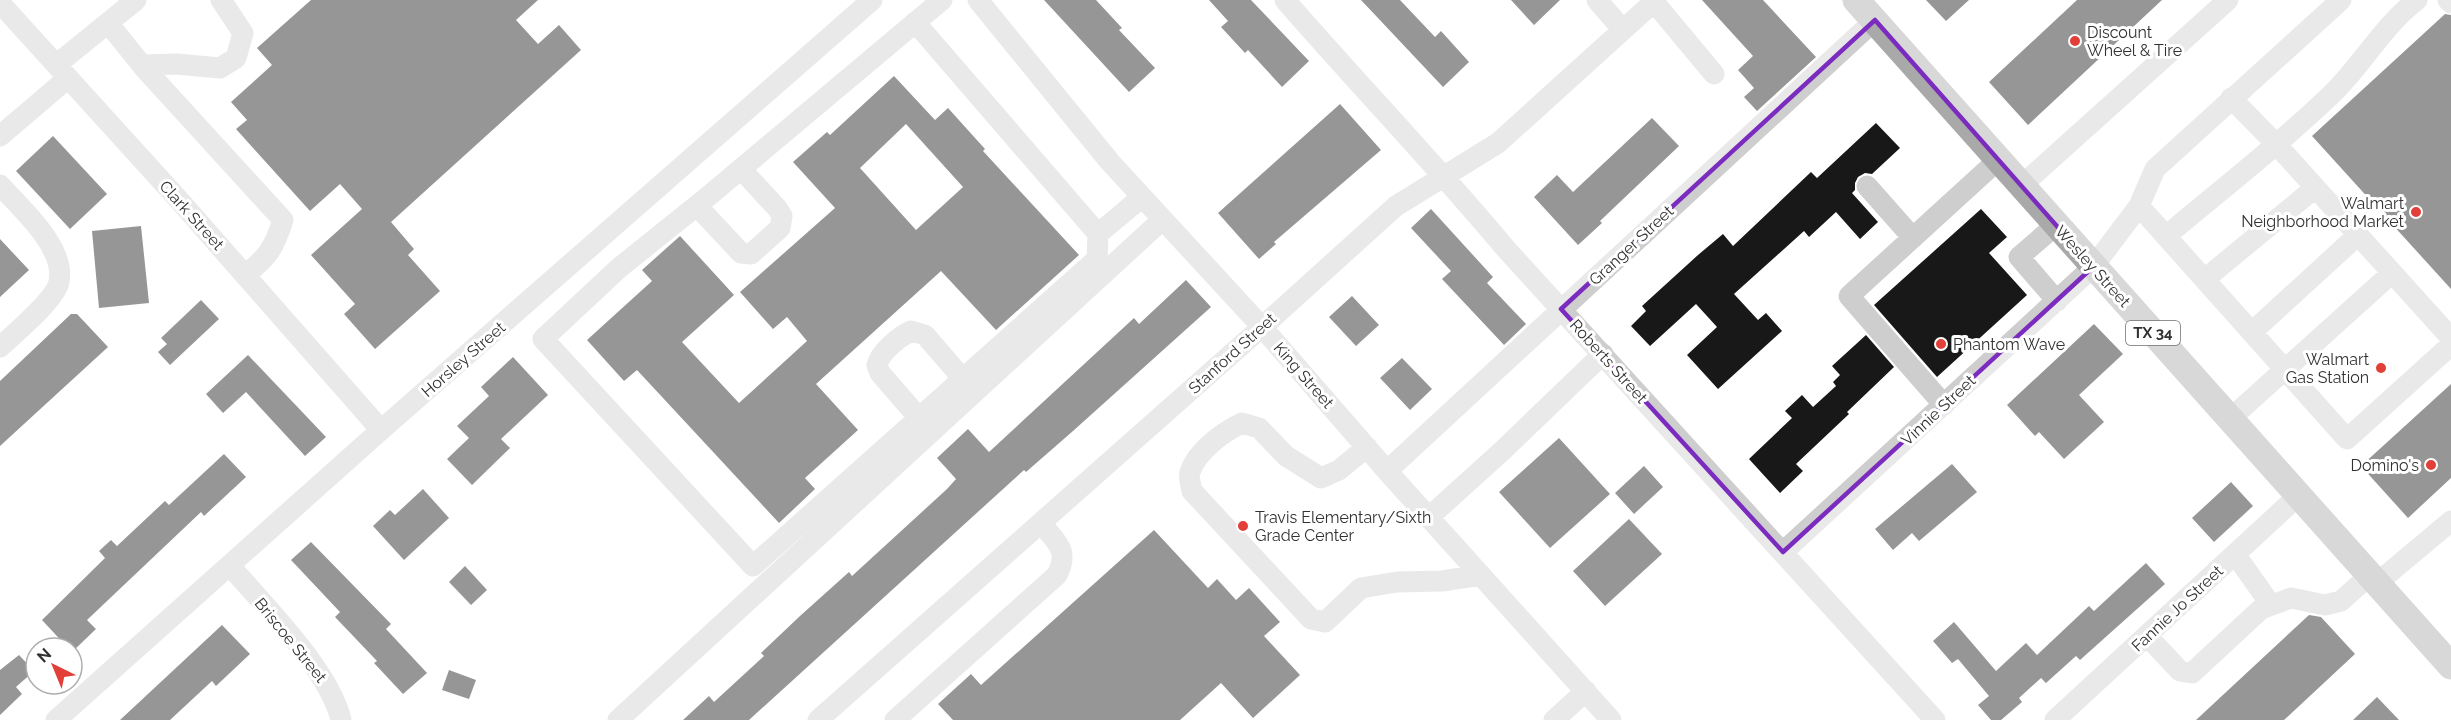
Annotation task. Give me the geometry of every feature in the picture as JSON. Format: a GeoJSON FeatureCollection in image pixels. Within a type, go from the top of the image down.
{"type":"FeatureCollection","features":[{"type":"Feature","properties":{"kind":"main road","name":"Wesley Street"},"geometry":{"type":"LineString","coordinates":[[1856,0],[2451,666]]}},
{"type":"Feature","properties":{"kind":"street"},"geometry":{"type":"LineString","coordinates":[[0,136],[108,23],[136,0]]}},
{"type":"Feature","properties":{"kind":"street"},"geometry":{"type":"LineString","coordinates":[[142,65],[176,64],[220,68],[236,58],[243,33],[221,0]]}},
{"type":"Feature","properties":{"kind":"street","name":"Horsley Street"},"geometry":{"type":"LineString","coordinates":[[57,720],[231,567],[381,430],[872,0]]}},
{"type":"Feature","properties":{"kind":"street"},"geometry":{"type":"LineString","coordinates":[[915,22],[1098,234],[1097,259],[753,566],[543,339],[619,268],[697,206],[915,22],[942,0]]}},
{"type":"Feature","properties":{"kind":"street","name":"King Street"},"geometry":{"type":"LineString","coordinates":[[978,0],[1162,220],[1262,327],[1387,471],[1611,720]]}},
{"type":"Feature","properties":{"kind":"street","name":"Roberts Street"},"geometry":{"type":"LineString","coordinates":[[1285,0],[1445,176],[1506,249],[1935,720]]}},
{"type":"Feature","properties":{"kind":"street"},"geometry":{"type":"LineString","coordinates":[[1597,0],[1623,30]]}},
{"type":"Feature","properties":{"kind":"street"},"geometry":{"type":"LineString","coordinates":[[2021,186],[2228,0]]}},
{"type":"Feature","properties":{"kind":"street","name":"Vinnie Street"},"geometry":{"type":"LineString","coordinates":[[1783,552],[2093,267],[2139,206],[2155,169],[2230,98],[2341,0]]}},
{"type":"Feature","properties":{"kind":"street"},"geometry":{"type":"LineString","coordinates":[[2166,236],[2276,144],[2335,91],[2398,15],[2417,0]]}},
{"type":"Feature","properties":{"kind":"street"},"geometry":{"type":"LineString","coordinates":[[2448,0],[2451,3]]}},
{"type":"Feature","properties":{"kind":"street"},"geometry":{"type":"LineString","coordinates":[[1655,1],[1714,74]]}},
{"type":"Feature","properties":{"kind":"street","name":"Stanford Street"},"geometry":{"type":"LineString","coordinates":[[818,720],[1262,327],[1395,206],[1498,143],[1655,1]]}},
{"type":"Feature","properties":{"kind":"street","name":"Clark Street"},"geometry":{"type":"LineString","coordinates":[[0,3],[381,430]]}},
{"type":"Feature","properties":{"kind":"street","name":"Granger Street"},"geometry":{"type":"LineString","coordinates":[[1387,471],[1875,20]]}},
{"type":"Feature","properties":{"kind":"street"},"geometry":{"type":"LineString","coordinates":[[108,23],[142,65],[284,220],[266,259],[245,275]]}},
{"type":"Feature","properties":{"kind":"street"},"geometry":{"type":"LineString","coordinates":[[2230,98],[2276,144],[2451,338]]}},
{"type":"Feature","properties":{"kind":"street"},"geometry":{"type":"LineString","coordinates":[[1944,405],[1850,296],[1998,160]]}},
{"type":"Feature","properties":{"kind":"street"},"geometry":{"type":"LineString","coordinates":[[697,206],[741,253],[751,254],[780,228],[782,216],[741,169]]}},
{"type":"Feature","properties":{"kind":"street"},"geometry":{"type":"LineString","coordinates":[[0,185],[51,243],[58,260],[59,283],[43,306],[0,347]]}},
{"type":"Feature","properties":{"kind":"street"},"geometry":{"type":"LineString","coordinates":[[1867,186],[1913,238]]}},
{"type":"Feature","properties":{"kind":"street"},"geometry":{"type":"LineString","coordinates":[[2205,279],[2315,188]]}},
{"type":"Feature","properties":{"kind":"street"},"geometry":{"type":"LineString","coordinates":[[1098,234],[1142,197]]}},
{"type":"Feature","properties":{"kind":"street"},"geometry":{"type":"LineString","coordinates":[[2139,206],[2347,439],[2451,345]]}},
{"type":"Feature","properties":{"kind":"street"},"geometry":{"type":"LineString","coordinates":[[618,720],[1162,220]]}},
{"type":"Feature","properties":{"kind":"street"},"geometry":{"type":"LineString","coordinates":[[2056,225],[2019,257],[2057,301]]}},
{"type":"Feature","properties":{"kind":"street"},"geometry":{"type":"LineString","coordinates":[[2252,332],[2358,236]]}},
{"type":"Feature","properties":{"kind":"street"},"geometry":{"type":"LineString","coordinates":[[2230,419],[2392,273]]}},
{"type":"Feature","properties":{"kind":"street"},"geometry":{"type":"LineString","coordinates":[[919,418],[880,373],[877,365],[879,358],[903,335],[911,331],[925,335],[963,379]]}},
{"type":"Feature","properties":{"kind":"street"},"geometry":{"type":"LineString","coordinates":[[1429,517],[1603,354]]}},
{"type":"Feature","properties":{"kind":"street"},"geometry":{"type":"LineString","coordinates":[[1367,447],[1339,470],[1321,478],[1286,456],[1259,428],[1242,423],[1229,429],[1198,457],[1189,474],[1192,491],[1311,619],[1325,622],[1361,588],[1397,582],[1442,581],[1481,575]]}},
{"type":"Feature","properties":{"kind":"street","name":"Fannie Jo Street"},"geometry":{"type":"LineString","coordinates":[[2055,720],[2299,495]]}},
{"type":"Feature","properties":{"kind":"street"},"geometry":{"type":"LineString","coordinates":[[2146,636],[2180,671],[2192,673],[2261,609],[2291,598],[2325,605],[2341,601],[2451,521]]}},
{"type":"Feature","properties":{"kind":"street"},"geometry":{"type":"LineString","coordinates":[[896,720],[1057,575],[1063,563],[1063,553],[1041,523]]}},
{"type":"Feature","properties":{"kind":"street"},"geometry":{"type":"LineString","coordinates":[[2235,554],[2271,605]]}},
{"type":"Feature","properties":{"kind":"street","name":"Briscoe Street"},"geometry":{"type":"LineString","coordinates":[[231,567],[273,615],[327,684],[337,704],[341,720]]}},
{"type":"Feature","properties":{"kind":"street"},"geometry":{"type":"LineString","coordinates":[[1554,720],[1586,691]]}},
{"type":"Feature","properties":{"kind":"highlighted area"},"geometry":{"type":"Polygon","coordinates":[[[1875,20],[2093,267],[1783,552],[1561,309],[1875,20]]]}},
{"type":"Feature","properties":{"kind":"building"},"geometry":{"type":"Polygon","coordinates":[[[311,0],[538,0],[516,20],[538,44],[559,25],[581,50],[391,222],[414,249],[408,255],[440,291],[375,349],[344,314],[355,304],[311,255],[362,209],[340,184],[310,211],[236,129],[247,120],[231,102],[272,65],[257,48],[311,0]]]}},
{"type":"Feature","properties":{"kind":"building"},"geometry":{"type":"Polygon","coordinates":[[[1044,0],[1096,0],[1122,28],[1119,30],[1155,68],[1129,92],[1044,0]]]}},
{"type":"Feature","properties":{"kind":"building"},"geometry":{"type":"Polygon","coordinates":[[[1209,0],[1251,0],[1309,61],[1282,87],[1248,50],[1245,53],[1221,27],[1228,21],[1209,0]]]}},
{"type":"Feature","properties":{"kind":"building"},"geometry":{"type":"Polygon","coordinates":[[[1361,0],[1400,0],[1435,37],[1441,31],[1469,62],[1443,87],[1361,0]]]}},
{"type":"Feature","properties":{"kind":"building"},"geometry":{"type":"Polygon","coordinates":[[[1511,0],[1560,0],[1534,25],[1511,0]]]}},
{"type":"Feature","properties":{"kind":"building"},"geometry":{"type":"Polygon","coordinates":[[[1702,0],[1763,0],[1816,57],[1757,111],[1744,97],[1754,88],[1738,70],[1753,56],[1702,0]]]}},
{"type":"Feature","properties":{"kind":"building"},"geometry":{"type":"Polygon","coordinates":[[[1926,0],[1969,0],[1946,21],[1926,0]]]}},
{"type":"Feature","properties":{"kind":"building","name":"Discount Wheel & Tire"},"geometry":{"type":"Polygon","coordinates":[[[2077,0],[2162,0],[2028,125],[1989,82],[2077,0]]]}},
{"type":"Feature","properties":{"kind":"building","name":"Walmart Neighborhood Market"},"geometry":{"type":"Polygon","coordinates":[[[2445,14],[2451,15],[2451,289],[2312,136],[2445,14]]]}},
{"type":"Feature","properties":{"kind":"building"},"geometry":{"type":"Polygon","coordinates":[[[894,76],[935,120],[948,108],[985,149],[983,151],[1079,255],[996,330],[941,271],[816,384],[858,430],[805,478],[815,489],[779,523],[637,370],[624,381],[587,340],[652,281],[642,270],[680,236],[734,295],[682,342],[739,403],[807,341],[787,317],[773,329],[740,292],[835,208],[793,162],[827,132],[830,135],[894,76]],[[906,124],[860,168],[916,230],[963,187],[906,124]]]}},
{"type":"Feature","properties":{"kind":"building"},"geometry":{"type":"Polygon","coordinates":[[[1340,104],[1381,150],[1274,242],[1276,244],[1259,259],[1218,213],[1340,104]]]}},
{"type":"Feature","properties":{"kind":"building"},"geometry":{"type":"Polygon","coordinates":[[[1652,118],[1679,146],[1578,245],[1534,197],[1557,175],[1573,192],[1652,118]]]}},
{"type":"Feature","properties":{"kind":"building"},"geometry":{"type":"Polygon","coordinates":[[[1876,123],[1900,148],[1872,174],[1865,173],[1858,177],[1852,193],[1878,222],[1860,239],[1836,212],[1809,237],[1804,231],[1734,294],[1758,320],[1766,313],[1782,331],[1718,389],[1687,355],[1717,327],[1696,304],[1650,346],[1631,326],[1646,311],[1642,306],[1723,234],[1733,246],[1811,172],[1817,178],[1876,123]]]}},
{"type":"Feature","properties":{"kind":"building"},"geometry":{"type":"Polygon","coordinates":[[[53,136],[107,194],[70,229],[16,171],[53,136]]]}},
{"type":"Feature","properties":{"kind":"building"},"geometry":{"type":"Polygon","coordinates":[[[1431,209],[1493,277],[1487,283],[1526,324],[1504,345],[1442,279],[1451,271],[1411,228],[1431,209]]]}},
{"type":"Feature","properties":{"kind":"building","name":"Phantom Wave"},"geometry":{"type":"Polygon","coordinates":[[[1981,209],[2007,237],[1989,253],[2027,295],[1937,377],[1874,305],[1981,209]]]}},
{"type":"Feature","properties":{"kind":"building"},"geometry":{"type":"Polygon","coordinates":[[[141,226],[149,303],[99,308],[92,231],[141,226]]]}},
{"type":"Feature","properties":{"kind":"building"},"geometry":{"type":"Polygon","coordinates":[[[0,239],[29,270],[0,297],[0,239]]]}},
{"type":"Feature","properties":{"kind":"building"},"geometry":{"type":"Polygon","coordinates":[[[1186,280],[1211,307],[1026,472],[1024,470],[749,720],[683,720],[709,696],[714,702],[764,656],[761,653],[800,616],[849,572],[852,576],[947,489],[956,479],[937,458],[968,429],[989,452],[1134,318],[1139,324],[1186,280]]]}},
{"type":"Feature","properties":{"kind":"building"},"geometry":{"type":"Polygon","coordinates":[[[1352,296],[1379,325],[1356,346],[1329,317],[1352,296]]]}},
{"type":"Feature","properties":{"kind":"building"},"geometry":{"type":"Polygon","coordinates":[[[201,300],[219,319],[170,365],[158,352],[167,344],[161,338],[201,300]]]}},
{"type":"Feature","properties":{"kind":"building"},"geometry":{"type":"Polygon","coordinates":[[[71,314],[77,314],[108,347],[0,446],[0,381],[71,314]]]}},
{"type":"Feature","properties":{"kind":"building"},"geometry":{"type":"Polygon","coordinates":[[[2094,324],[2123,354],[2079,395],[2104,422],[2064,459],[2039,432],[2035,436],[2007,405],[2094,324]]]}},
{"type":"Feature","properties":{"kind":"building"},"geometry":{"type":"Polygon","coordinates":[[[1866,335],[1894,367],[1796,464],[1803,471],[1780,493],[1749,459],[1792,418],[1785,411],[1802,395],[1813,407],[1836,386],[1833,382],[1840,375],[1832,366],[1866,335]]]}},
{"type":"Feature","properties":{"kind":"building"},"geometry":{"type":"Polygon","coordinates":[[[248,355],[326,437],[305,456],[246,392],[223,413],[206,394],[248,355]]]}},
{"type":"Feature","properties":{"kind":"building"},"geometry":{"type":"Polygon","coordinates":[[[513,357],[548,395],[501,439],[510,448],[472,485],[447,459],[469,438],[457,426],[489,396],[481,387],[513,357]]]}},
{"type":"Feature","properties":{"kind":"building"},"geometry":{"type":"Polygon","coordinates":[[[1402,358],[1432,389],[1410,410],[1380,378],[1402,358]]]}},
{"type":"Feature","properties":{"kind":"building"},"geometry":{"type":"Polygon","coordinates":[[[2451,384],[2451,478],[2408,518],[2361,466],[2451,384]]]}},
{"type":"Feature","properties":{"kind":"building"},"geometry":{"type":"Polygon","coordinates":[[[1559,438],[1610,494],[1550,548],[1499,492],[1559,438]]]}},
{"type":"Feature","properties":{"kind":"building"},"geometry":{"type":"Polygon","coordinates":[[[224,454],[246,477],[204,516],[201,512],[87,620],[96,629],[84,640],[84,636],[57,636],[42,620],[105,558],[99,551],[111,540],[117,546],[165,501],[169,505],[224,454]]]}},
{"type":"Feature","properties":{"kind":"building"},"geometry":{"type":"Polygon","coordinates":[[[1952,464],[1977,492],[1919,541],[1912,533],[1893,550],[1875,529],[1952,464]]]}},
{"type":"Feature","properties":{"kind":"building"},"geometry":{"type":"Polygon","coordinates":[[[1644,466],[1663,487],[1634,514],[1615,493],[1644,466]]]}},
{"type":"Feature","properties":{"kind":"building"},"geometry":{"type":"Polygon","coordinates":[[[2231,482],[2253,506],[2214,542],[2192,518],[2231,482]]]}},
{"type":"Feature","properties":{"kind":"building"},"geometry":{"type":"Polygon","coordinates":[[[423,489],[449,518],[404,560],[373,526],[390,510],[395,515],[423,489]]]}},
{"type":"Feature","properties":{"kind":"building"},"geometry":{"type":"Polygon","coordinates":[[[1629,519],[1662,554],[1605,606],[1573,571],[1629,519]]]}},
{"type":"Feature","properties":{"kind":"building"},"geometry":{"type":"Polygon","coordinates":[[[1154,530],[1208,588],[1217,579],[1236,600],[1249,588],[1280,622],[1264,636],[1300,675],[1253,718],[1221,683],[1180,720],[953,720],[938,704],[971,674],[981,685],[1154,530]]]}},
{"type":"Feature","properties":{"kind":"building"},"geometry":{"type":"Polygon","coordinates":[[[311,542],[391,624],[386,629],[427,673],[403,694],[374,663],[377,661],[335,617],[340,612],[291,560],[311,542]]]}},
{"type":"Feature","properties":{"kind":"building"},"geometry":{"type":"Polygon","coordinates":[[[2146,563],[2165,584],[2080,660],[2076,656],[2046,683],[2041,678],[2019,698],[2022,702],[2001,720],[1991,720],[1978,705],[1989,696],[1958,659],[1952,663],[1933,641],[1954,622],[1996,671],[2026,643],[2037,655],[2089,606],[2094,611],[2146,563]]]}},
{"type":"Feature","properties":{"kind":"building"},"geometry":{"type":"Polygon","coordinates":[[[465,566],[487,590],[471,605],[449,582],[465,566]]]}},
{"type":"Feature","properties":{"kind":"building"},"geometry":{"type":"Polygon","coordinates":[[[2309,615],[2321,617],[2355,654],[2284,720],[2196,720],[2309,615]]]}},
{"type":"Feature","properties":{"kind":"building"},"geometry":{"type":"Polygon","coordinates":[[[222,625],[250,654],[216,686],[212,681],[170,720],[120,720],[222,625]]]}},
{"type":"Feature","properties":{"kind":"building"},"geometry":{"type":"Polygon","coordinates":[[[19,655],[24,660],[24,680],[16,687],[22,694],[0,715],[0,670],[19,655]]]}},
{"type":"Feature","properties":{"kind":"building"},"geometry":{"type":"Polygon","coordinates":[[[449,670],[476,680],[469,699],[442,690],[449,670]]]}},
{"type":"Feature","properties":{"kind":"building"},"geometry":{"type":"Polygon","coordinates":[[[2377,697],[2399,720],[2353,720],[2377,697]]]}},
{"type":"Feature","properties":{"kind":"place","name":"Discount Wheel & Tire"},"geometry":{"type":"Point","coordinates":[2075,41]}},
{"type":"Feature","properties":{"kind":"place","name":"Walmart Neighborhood Market"},"geometry":{"type":"Point","coordinates":[2416,212]}},
{"type":"Feature","properties":{"kind":"place","name":"Phantom Wave"},"geometry":{"type":"Point","coordinates":[1941,344]}},
{"type":"Feature","properties":{"kind":"place","name":"Walmart Gas Station"},"geometry":{"type":"Point","coordinates":[2381,368]}},
{"type":"Feature","properties":{"kind":"place","name":"Domino's"},"geometry":{"type":"Point","coordinates":[2431,465]}},
{"type":"Feature","properties":{"kind":"place","name":"Travis Elementary/Sixth Grade Center"},"geometry":{"type":"Point","coordinates":[1243,526]}}]}
